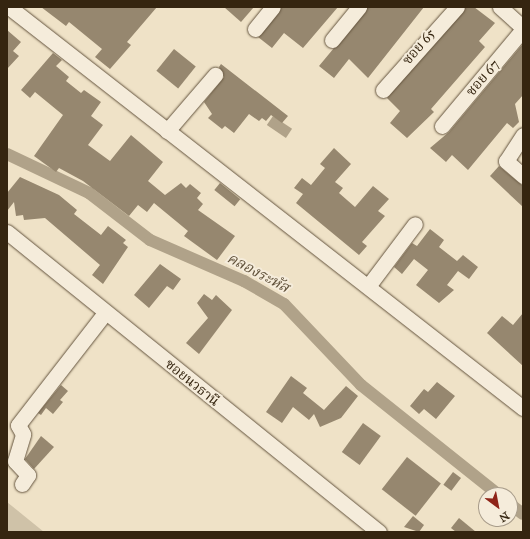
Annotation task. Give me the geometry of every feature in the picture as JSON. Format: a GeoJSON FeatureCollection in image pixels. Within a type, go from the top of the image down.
{"type":"FeatureCollection","features":[{"type":"Feature","properties":{"kind":"street"},"geometry":{"type":"LineString","coordinates":[[10,7],[167,131],[369,285],[523,408]]}},
{"type":"Feature","properties":{"kind":"street"},"geometry":{"type":"LineString","coordinates":[[255,29],[273,7]]}},
{"type":"Feature","properties":{"kind":"street"},"geometry":{"type":"LineString","coordinates":[[332,40],[359,7]]}},
{"type":"Feature","properties":{"kind":"street","name":"ซอย 65"},"geometry":{"type":"LineString","coordinates":[[383,90],[457,7]]}},
{"type":"Feature","properties":{"kind":"street"},"geometry":{"type":"LineString","coordinates":[[500,7],[523,28]]}},
{"type":"Feature","properties":{"kind":"street","name":"ซอย 67"},"geometry":{"type":"LineString","coordinates":[[442,126],[523,28]]}},
{"type":"Feature","properties":{"kind":"street"},"geometry":{"type":"LineString","coordinates":[[167,131],[215,75]]}},
{"type":"Feature","properties":{"kind":"street"},"geometry":{"type":"LineString","coordinates":[[523,135],[507,155],[506,161],[523,176]]}},
{"type":"Feature","properties":{"kind":"street"},"geometry":{"type":"LineString","coordinates":[[369,285],[415,224]]}},
{"type":"Feature","properties":{"kind":"street","name":"ซอยนวธานี"},"geometry":{"type":"LineString","coordinates":[[7,232],[105,313],[379,532]]}},
{"type":"Feature","properties":{"kind":"street"},"geometry":{"type":"LineString","coordinates":[[22,484],[28,475],[15,461],[23,434],[18,425],[105,313]]}},
{"type":"Feature","properties":{"kind":"shaded area"},"geometry":{"type":"Polygon","coordinates":[[[273,116],[292,129],[286,138],[267,125],[273,116]]]}},
{"type":"Feature","properties":{"kind":"shaded area"},"geometry":{"type":"Polygon","coordinates":[[[7,502],[44,532],[7,532],[7,502]]]}},
{"type":"Feature","properties":{"kind":"building"},"geometry":{"type":"Polygon","coordinates":[[[41,7],[157,7],[127,42],[131,45],[110,69],[95,57],[102,49],[69,22],[66,26],[41,7]]]}},
{"type":"Feature","properties":{"kind":"building"},"geometry":{"type":"Polygon","coordinates":[[[224,7],[254,7],[241,22],[224,7]]]}},
{"type":"Feature","properties":{"kind":"building"},"geometry":{"type":"Polygon","coordinates":[[[282,7],[338,7],[303,48],[284,33],[272,48],[258,37],[282,7]]]}},
{"type":"Feature","properties":{"kind":"building"},"geometry":{"type":"Polygon","coordinates":[[[368,7],[424,7],[368,78],[349,59],[334,78],[319,66],[368,7]]]}},
{"type":"Feature","properties":{"kind":"building"},"geometry":{"type":"Polygon","coordinates":[[[466,7],[474,7],[495,23],[479,41],[485,47],[431,109],[434,112],[407,138],[390,123],[400,111],[387,98],[466,7]]]}},
{"type":"Feature","properties":{"kind":"building"},"geometry":{"type":"Polygon","coordinates":[[[7,30],[21,42],[13,51],[19,56],[7,69],[7,30]]]}},
{"type":"Feature","properties":{"kind":"building"},"geometry":{"type":"Polygon","coordinates":[[[522,45],[523,95],[515,104],[519,122],[513,128],[507,123],[468,170],[452,155],[446,162],[430,148],[449,132],[522,45]]]}},
{"type":"Feature","properties":{"kind":"building"},"geometry":{"type":"Polygon","coordinates":[[[174,49],[196,67],[178,88],[156,71],[174,49]]]}},
{"type":"Feature","properties":{"kind":"building"},"geometry":{"type":"Polygon","coordinates":[[[53,53],[62,60],[56,66],[69,77],[66,81],[81,93],[84,90],[101,102],[91,116],[103,125],[88,145],[110,161],[131,135],[163,162],[148,181],[165,195],[181,183],[186,188],[190,184],[201,193],[197,198],[203,204],[198,210],[235,236],[217,260],[184,236],[188,231],[154,203],[147,212],[138,205],[129,216],[83,181],[59,168],[56,172],[34,156],[63,115],[35,92],[30,98],[21,90],[53,53]]]}},
{"type":"Feature","properties":{"kind":"building"},"geometry":{"type":"Polygon","coordinates":[[[221,64],[288,116],[282,123],[271,115],[266,121],[262,118],[259,121],[249,114],[234,133],[225,126],[222,129],[208,118],[212,114],[204,102],[224,77],[219,67],[221,64]]]}},
{"type":"Feature","properties":{"kind":"building"},"geometry":{"type":"Polygon","coordinates":[[[334,148],[351,164],[335,182],[343,188],[339,193],[355,207],[373,186],[389,199],[378,211],[385,216],[362,242],[367,246],[359,255],[296,203],[303,194],[294,188],[302,178],[311,185],[325,168],[320,164],[334,148]]]}},
{"type":"Feature","properties":{"kind":"building"},"geometry":{"type":"Polygon","coordinates":[[[499,166],[523,186],[523,207],[490,176],[499,166]]]}},
{"type":"Feature","properties":{"kind":"building"},"geometry":{"type":"Polygon","coordinates":[[[20,177],[59,195],[77,210],[74,214],[101,235],[108,226],[126,240],[123,243],[128,247],[103,284],[92,275],[100,265],[45,218],[24,220],[23,215],[16,216],[14,202],[7,211],[7,193],[20,177]]]}},
{"type":"Feature","properties":{"kind":"building"},"geometry":{"type":"Polygon","coordinates":[[[220,183],[240,199],[235,206],[214,190],[220,183]]]}},
{"type":"Feature","properties":{"kind":"building"},"geometry":{"type":"Polygon","coordinates":[[[430,229],[444,240],[439,247],[457,261],[463,255],[478,267],[469,279],[458,271],[447,285],[454,290],[439,303],[416,285],[428,270],[414,259],[402,274],[394,267],[412,243],[417,246],[430,229]]]}},
{"type":"Feature","properties":{"kind":"building"},"geometry":{"type":"Polygon","coordinates":[[[160,264],[181,279],[173,290],[167,286],[149,308],[134,295],[160,264]]]}},
{"type":"Feature","properties":{"kind":"building"},"geometry":{"type":"Polygon","coordinates":[[[204,294],[212,300],[216,295],[232,310],[199,354],[186,343],[208,318],[197,303],[204,294]]]}},
{"type":"Feature","properties":{"kind":"building"},"geometry":{"type":"Polygon","coordinates":[[[523,313],[523,366],[487,333],[502,316],[513,325],[523,313]]]}},
{"type":"Feature","properties":{"kind":"building"},"geometry":{"type":"Polygon","coordinates":[[[291,376],[307,388],[303,393],[324,410],[346,386],[358,396],[341,418],[320,427],[314,414],[309,420],[293,407],[282,423],[266,412],[291,376]]]}},
{"type":"Feature","properties":{"kind":"building"},"geometry":{"type":"Polygon","coordinates":[[[437,382],[455,396],[436,419],[424,409],[419,414],[410,406],[424,389],[428,392],[437,382]]]}},
{"type":"Feature","properties":{"kind":"building"},"geometry":{"type":"Polygon","coordinates":[[[61,385],[68,391],[60,400],[63,402],[53,414],[46,408],[41,415],[38,413],[61,385]]]}},
{"type":"Feature","properties":{"kind":"building"},"geometry":{"type":"Polygon","coordinates":[[[363,423],[381,436],[360,465],[342,452],[363,423]]]}},
{"type":"Feature","properties":{"kind":"building"},"geometry":{"type":"Polygon","coordinates":[[[41,436],[54,447],[34,469],[25,459],[41,436]]]}},
{"type":"Feature","properties":{"kind":"building"},"geometry":{"type":"Polygon","coordinates":[[[407,457],[441,483],[416,516],[382,489],[407,457]]]}},
{"type":"Feature","properties":{"kind":"building"},"geometry":{"type":"Polygon","coordinates":[[[453,472],[461,478],[451,491],[443,485],[453,472]]]}},
{"type":"Feature","properties":{"kind":"building"},"geometry":{"type":"Polygon","coordinates":[[[413,516],[424,525],[419,532],[404,527],[413,516]]]}},
{"type":"Feature","properties":{"kind":"building"},"geometry":{"type":"Polygon","coordinates":[[[459,518],[476,532],[456,532],[451,528],[459,518]]]}},
{"type":"Feature","properties":{"kind":"waterway","name":"คลองระหัส"},"geometry":{"type":"LineString","coordinates":[[7,154],[89,193],[150,240],[244,281],[284,304],[361,385],[489,487]]}},
{"type":"Feature","properties":{"kind":"waterway","name":"คลองระหัส"},"geometry":{"type":"LineString","coordinates":[[518,510],[523,514]]}}]}
